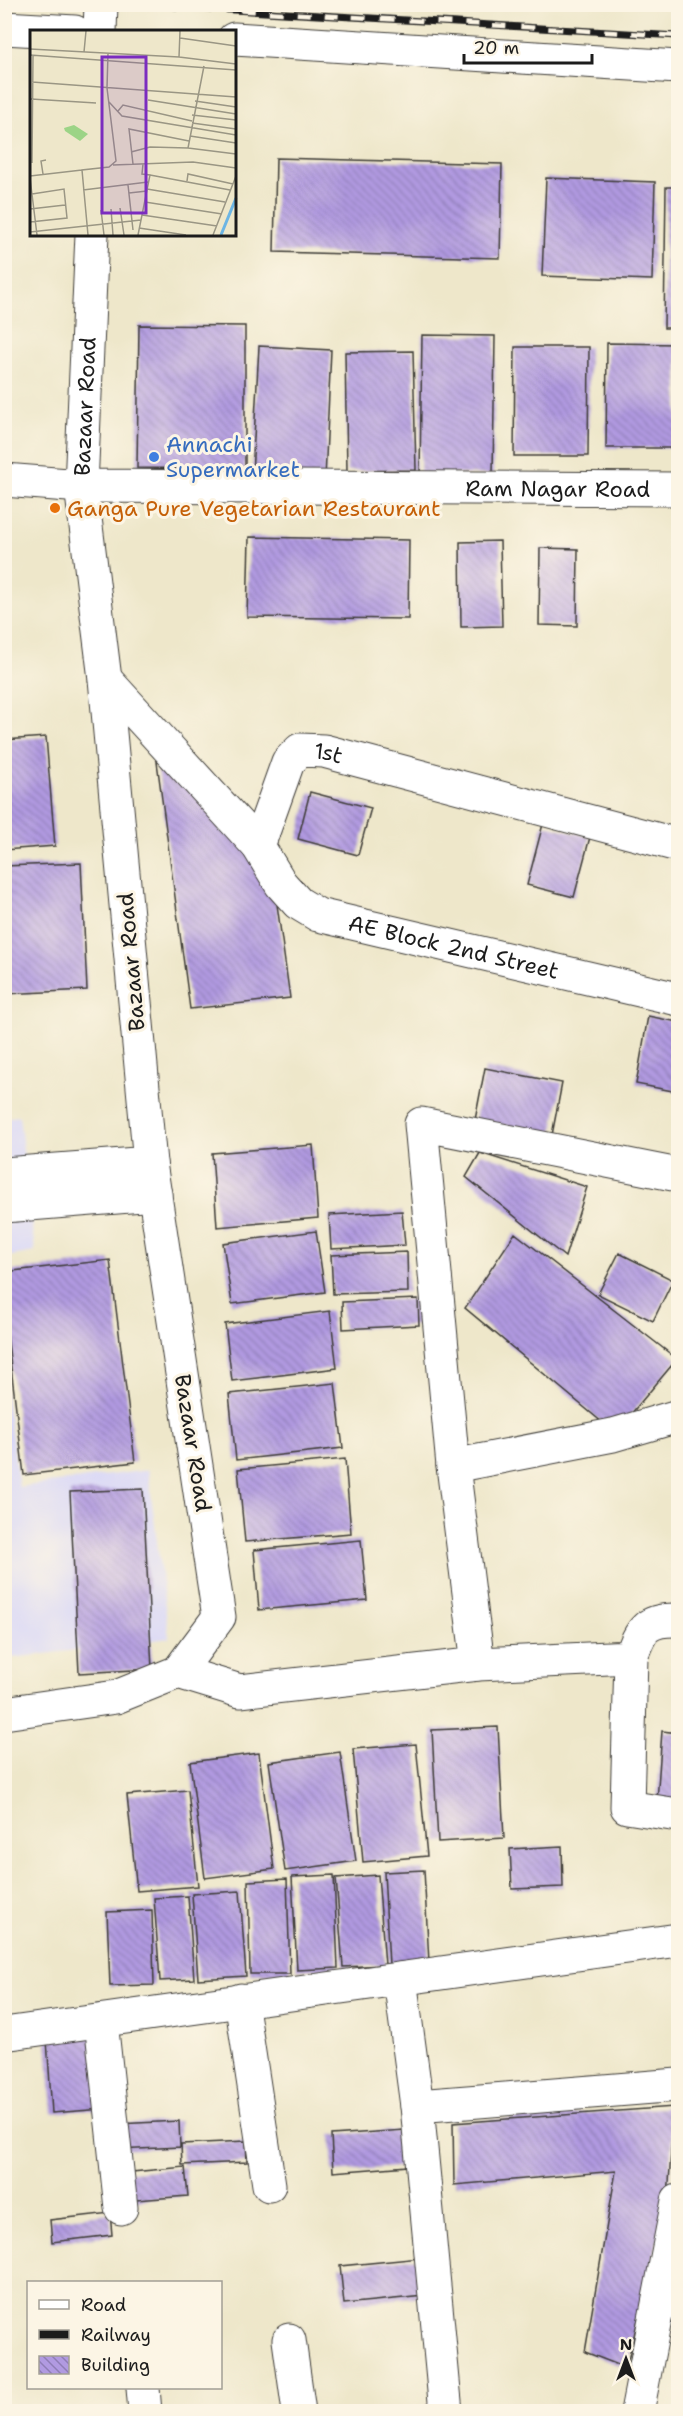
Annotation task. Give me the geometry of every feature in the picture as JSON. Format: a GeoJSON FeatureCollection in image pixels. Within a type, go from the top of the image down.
{"type":"FeatureCollection","features":[{"type":"Feature","properties":{"kind":"street"},"geometry":{"type":"LineString","coordinates":[[100,30],[101,4]]}},
{"type":"Feature","properties":{"kind":"street"},"geometry":{"type":"LineString","coordinates":[[4,28],[40,30]]}},
{"type":"Feature","properties":{"kind":"street"},"geometry":{"type":"LineString","coordinates":[[236,39],[678,68]]}},
{"type":"Feature","properties":{"kind":"street","name":"Bazaar Road"},"geometry":{"type":"LineString","coordinates":[[92,236],[81,486],[105,679],[150,1163],[219,1617],[178,1672]]}},
{"type":"Feature","properties":{"kind":"street","name":"Ram Nagar Road"},"geometry":{"type":"LineString","coordinates":[[4,480],[81,486],[678,489]]}},
{"type":"Feature","properties":{"kind":"street"},"geometry":{"type":"LineString","coordinates":[[105,679],[258,846]]}},
{"type":"Feature","properties":{"kind":"street","name":"1st"},"geometry":{"type":"LineString","coordinates":[[258,846],[288,762],[300,750],[309,749],[324,751],[678,845]]}},
{"type":"Feature","properties":{"kind":"street","name":"AE Block 2nd Street"},"geometry":{"type":"LineString","coordinates":[[258,846],[280,884],[298,903],[318,915],[678,999]]}},
{"type":"Feature","properties":{"kind":"street"},"geometry":{"type":"LineString","coordinates":[[478,1664],[453,1466],[421,1124],[678,1175]]}},
{"type":"Feature","properties":{"kind":"street"},"geometry":{"type":"LineString","coordinates":[[4,1174],[150,1163]]}},
{"type":"Feature","properties":{"kind":"street"},"geometry":{"type":"LineString","coordinates":[[4,1206],[155,1194]]}},
{"type":"Feature","properties":{"kind":"street"},"geometry":{"type":"LineString","coordinates":[[453,1466],[613,1435],[678,1416]]}},
{"type":"Feature","properties":{"kind":"street"},"geometry":{"type":"LineString","coordinates":[[678,1620],[650,1624],[639,1632],[631,1657],[627,1807],[678,1815]]}},
{"type":"Feature","properties":{"kind":"street"},"geometry":{"type":"LineString","coordinates":[[4,1713],[116,1697],[178,1672],[240,1691],[478,1664],[631,1657]]}},
{"type":"Feature","properties":{"kind":"street"},"geometry":{"type":"LineString","coordinates":[[4,2034],[678,1940]]}},
{"type":"Feature","properties":{"kind":"street"},"geometry":{"type":"LineString","coordinates":[[400,1978],[417,2106],[446,2412]]}},
{"type":"Feature","properties":{"kind":"street"},"geometry":{"type":"LineString","coordinates":[[241,2000],[269,2185]]}},
{"type":"Feature","properties":{"kind":"street"},"geometry":{"type":"LineString","coordinates":[[101,2021],[121,2208]]}},
{"type":"Feature","properties":{"kind":"street"},"geometry":{"type":"LineString","coordinates":[[417,2106],[678,2085]]}},
{"type":"Feature","properties":{"kind":"street"},"geometry":{"type":"LineString","coordinates":[[637,2412],[673,2250],[678,2201]]}},
{"type":"Feature","properties":{"kind":"street"},"geometry":{"type":"LineString","coordinates":[[289,2340],[299,2412]]}},
{"type":"Feature","properties":{"kind":"street"},"geometry":{"type":"LineString","coordinates":[[143,2389],[145,2412]]}},
{"type":"Feature","properties":{"kind":"shaded area"},"geometry":{"type":"Polygon","coordinates":[[[19,1116],[35,1252],[5,1257],[5,1118],[19,1116]]]}},
{"type":"Feature","properties":{"kind":"shaded area"},"geometry":{"type":"Polygon","coordinates":[[[4,1383],[19,1487],[148,1470],[169,1638],[5,1659],[4,1383]]]}},
{"type":"Feature","properties":{"kind":"building"},"geometry":{"type":"Polygon","coordinates":[[[276,158],[502,164],[500,258],[274,252],[276,158]]]}},
{"type":"Feature","properties":{"kind":"building"},"geometry":{"type":"Polygon","coordinates":[[[546,178],[655,182],[652,280],[542,276],[546,178]]]}},
{"type":"Feature","properties":{"kind":"building"},"geometry":{"type":"Polygon","coordinates":[[[666,187],[678,187],[678,328],[664,328],[666,187]]]}},
{"type":"Feature","properties":{"kind":"building"},"geometry":{"type":"Polygon","coordinates":[[[139,325],[245,326],[245,469],[137,468],[139,325]]]}},
{"type":"Feature","properties":{"kind":"building"},"geometry":{"type":"Polygon","coordinates":[[[422,335],[495,336],[493,475],[420,473],[422,335]]]}},
{"type":"Feature","properties":{"kind":"building"},"geometry":{"type":"Polygon","coordinates":[[[607,343],[678,344],[678,448],[606,448],[607,343]]]}},
{"type":"Feature","properties":{"kind":"building"},"geometry":{"type":"Polygon","coordinates":[[[259,346],[331,350],[325,479],[252,475],[259,346]]]}},
{"type":"Feature","properties":{"kind":"building"},"geometry":{"type":"Polygon","coordinates":[[[515,347],[589,347],[588,456],[514,456],[515,347]]]}},
{"type":"Feature","properties":{"kind":"building"},"geometry":{"type":"Polygon","coordinates":[[[413,351],[416,470],[347,471],[345,352],[413,351]]]}},
{"type":"Feature","properties":{"kind":"building"},"geometry":{"type":"Polygon","coordinates":[[[249,537],[409,540],[408,619],[247,617],[249,537]]]}},
{"type":"Feature","properties":{"kind":"building"},"geometry":{"type":"Polygon","coordinates":[[[500,541],[502,626],[461,627],[460,542],[500,541]]]}},
{"type":"Feature","properties":{"kind":"building"},"geometry":{"type":"Polygon","coordinates":[[[540,548],[578,549],[577,626],[539,625],[540,548]]]}},
{"type":"Feature","properties":{"kind":"building"},"geometry":{"type":"Polygon","coordinates":[[[46,737],[55,846],[4,850],[4,740],[46,737]]]}},
{"type":"Feature","properties":{"kind":"building"},"geometry":{"type":"Polygon","coordinates":[[[176,761],[274,883],[290,998],[190,1009],[157,762],[176,761]]]}},
{"type":"Feature","properties":{"kind":"building"},"geometry":{"type":"Polygon","coordinates":[[[310,792],[371,808],[358,855],[298,839],[310,792]]]}},
{"type":"Feature","properties":{"kind":"building"},"geometry":{"type":"Polygon","coordinates":[[[543,824],[590,837],[574,897],[527,885],[543,824]]]}},
{"type":"Feature","properties":{"kind":"building"},"geometry":{"type":"Polygon","coordinates":[[[81,863],[87,990],[4,994],[4,866],[81,863]]]}},
{"type":"Feature","properties":{"kind":"building"},"geometry":{"type":"Polygon","coordinates":[[[648,1016],[678,1022],[678,1092],[636,1084],[648,1016]]]}},
{"type":"Feature","properties":{"kind":"building"},"geometry":{"type":"Polygon","coordinates":[[[485,1068],[562,1083],[552,1135],[475,1120],[485,1068]]]}},
{"type":"Feature","properties":{"kind":"building"},"geometry":{"type":"Polygon","coordinates":[[[313,1145],[318,1218],[217,1227],[212,1153],[313,1145]]]}},
{"type":"Feature","properties":{"kind":"building"},"geometry":{"type":"Polygon","coordinates":[[[480,1153],[587,1187],[565,1257],[466,1177],[480,1153]]]}},
{"type":"Feature","properties":{"kind":"building"},"geometry":{"type":"Polygon","coordinates":[[[402,1211],[405,1245],[331,1249],[329,1215],[402,1211]]]}},
{"type":"Feature","properties":{"kind":"building"},"geometry":{"type":"Polygon","coordinates":[[[316,1231],[325,1292],[232,1304],[223,1243],[316,1231]]]}},
{"type":"Feature","properties":{"kind":"building"},"geometry":{"type":"Polygon","coordinates":[[[515,1233],[677,1359],[615,1433],[465,1308],[515,1233]]]}},
{"type":"Feature","properties":{"kind":"building"},"geometry":{"type":"Polygon","coordinates":[[[407,1252],[408,1292],[333,1294],[331,1255],[407,1252]]]}},
{"type":"Feature","properties":{"kind":"building"},"geometry":{"type":"Polygon","coordinates":[[[619,1253],[673,1280],[653,1321],[598,1294],[619,1253]]]}},
{"type":"Feature","properties":{"kind":"building"},"geometry":{"type":"Polygon","coordinates":[[[110,1260],[135,1462],[24,1475],[4,1309],[4,1272],[110,1260]]]}},
{"type":"Feature","properties":{"kind":"building"},"geometry":{"type":"Polygon","coordinates":[[[418,1299],[419,1325],[343,1329],[342,1302],[418,1299]]]}},
{"type":"Feature","properties":{"kind":"building"},"geometry":{"type":"Polygon","coordinates":[[[330,1311],[337,1368],[232,1381],[225,1324],[330,1311]]]}},
{"type":"Feature","properties":{"kind":"building"},"geometry":{"type":"Polygon","coordinates":[[[335,1383],[343,1448],[236,1460],[229,1394],[335,1383]]]}},
{"type":"Feature","properties":{"kind":"building"},"geometry":{"type":"Polygon","coordinates":[[[345,1459],[351,1533],[245,1542],[238,1469],[345,1459]]]}},
{"type":"Feature","properties":{"kind":"building"},"geometry":{"type":"Polygon","coordinates":[[[143,1489],[152,1669],[79,1673],[70,1492],[143,1489]]]}},
{"type":"Feature","properties":{"kind":"building"},"geometry":{"type":"Polygon","coordinates":[[[361,1540],[367,1600],[259,1610],[254,1550],[361,1540]]]}},
{"type":"Feature","properties":{"kind":"building"},"geometry":{"type":"Polygon","coordinates":[[[498,1727],[504,1838],[438,1842],[432,1730],[498,1727]]]}},
{"type":"Feature","properties":{"kind":"building"},"geometry":{"type":"Polygon","coordinates":[[[662,1731],[678,1733],[678,1803],[657,1801],[662,1731]]]}},
{"type":"Feature","properties":{"kind":"building"},"geometry":{"type":"Polygon","coordinates":[[[416,1744],[427,1856],[363,1862],[353,1749],[416,1744]]]}},
{"type":"Feature","properties":{"kind":"building"},"geometry":{"type":"Polygon","coordinates":[[[340,1752],[356,1861],[285,1871],[269,1762],[340,1752]]]}},
{"type":"Feature","properties":{"kind":"building"},"geometry":{"type":"Polygon","coordinates":[[[259,1753],[274,1869],[205,1878],[190,1762],[259,1753]]]}},
{"type":"Feature","properties":{"kind":"building"},"geometry":{"type":"Polygon","coordinates":[[[188,1790],[198,1886],[137,1891],[127,1795],[188,1790]]]}},
{"type":"Feature","properties":{"kind":"building"},"geometry":{"type":"Polygon","coordinates":[[[562,1846],[563,1887],[512,1889],[510,1849],[562,1846]]]}},
{"type":"Feature","properties":{"kind":"building"},"geometry":{"type":"Polygon","coordinates":[[[424,1870],[429,1962],[389,1965],[384,1872],[424,1870]]]}},
{"type":"Feature","properties":{"kind":"building"},"geometry":{"type":"Polygon","coordinates":[[[334,1875],[338,1968],[297,1970],[292,1877],[334,1875]]]}},
{"type":"Feature","properties":{"kind":"building"},"geometry":{"type":"Polygon","coordinates":[[[378,1875],[385,1965],[343,1967],[336,1878],[378,1875]]]}},
{"type":"Feature","properties":{"kind":"building"},"geometry":{"type":"Polygon","coordinates":[[[287,1879],[290,1974],[250,1974],[248,1881],[287,1879]]]}},
{"type":"Feature","properties":{"kind":"building"},"geometry":{"type":"Polygon","coordinates":[[[240,1891],[246,1976],[198,1979],[192,1894],[240,1891]]]}},
{"type":"Feature","properties":{"kind":"building"},"geometry":{"type":"Polygon","coordinates":[[[188,1896],[194,1979],[160,1981],[154,1898],[188,1896]]]}},
{"type":"Feature","properties":{"kind":"building"},"geometry":{"type":"Polygon","coordinates":[[[152,1910],[154,1985],[110,1986],[107,1912],[152,1910]]]}},
{"type":"Feature","properties":{"kind":"building"},"geometry":{"type":"Polygon","coordinates":[[[97,2036],[103,2109],[52,2113],[47,2040],[97,2036]]]}},
{"type":"Feature","properties":{"kind":"building"},"geometry":{"type":"Polygon","coordinates":[[[674,2107],[668,2198],[626,2368],[585,2352],[616,2171],[454,2185],[453,2123],[674,2107]]]}},
{"type":"Feature","properties":{"kind":"building"},"geometry":{"type":"Polygon","coordinates":[[[179,2121],[180,2147],[117,2150],[116,2124],[179,2121]]]}},
{"type":"Feature","properties":{"kind":"building"},"geometry":{"type":"Polygon","coordinates":[[[405,2130],[408,2166],[333,2172],[331,2135],[405,2130]]]}},
{"type":"Feature","properties":{"kind":"building"},"geometry":{"type":"Polygon","coordinates":[[[246,2141],[247,2162],[182,2165],[181,2144],[246,2141]]]}},
{"type":"Feature","properties":{"kind":"building"},"geometry":{"type":"Polygon","coordinates":[[[185,2167],[188,2196],[123,2201],[121,2173],[185,2167]]]}},
{"type":"Feature","properties":{"kind":"building"},"geometry":{"type":"Polygon","coordinates":[[[110,2213],[112,2235],[52,2242],[50,2220],[110,2213]]]}},
{"type":"Feature","properties":{"kind":"building"},"geometry":{"type":"Polygon","coordinates":[[[420,2258],[424,2296],[344,2304],[340,2266],[420,2258]]]}},
{"type":"Feature","properties":{"kind":"railway"},"geometry":{"type":"LineString","coordinates":[[129,4],[678,36]]}},
{"type":"Feature","properties":{"kind":"place","name":"Annachi Supermarket"},"geometry":{"type":"Point","coordinates":[154,457]}},
{"type":"Feature","properties":{"kind":"place","name":"Ganga Pure Vegetarian Restaurant"},"geometry":{"type":"Point","coordinates":[55,508]}}]}
